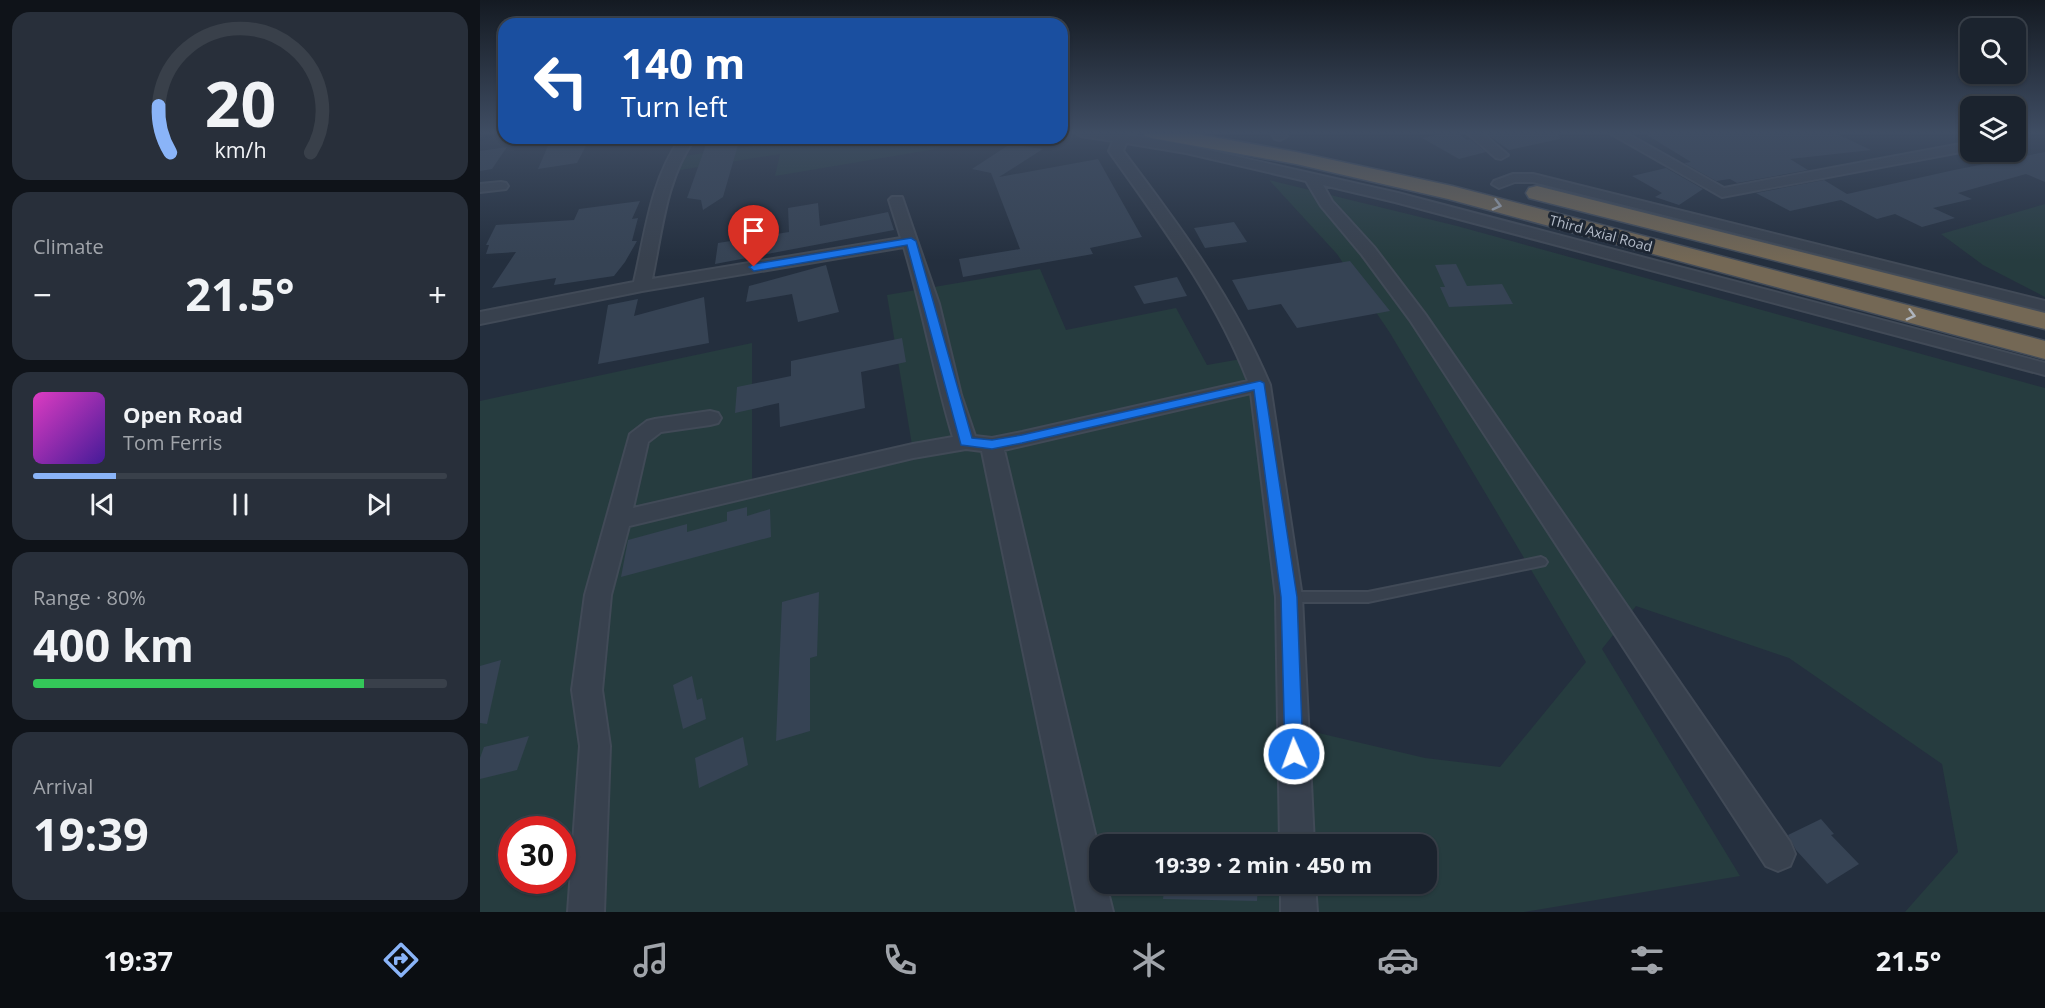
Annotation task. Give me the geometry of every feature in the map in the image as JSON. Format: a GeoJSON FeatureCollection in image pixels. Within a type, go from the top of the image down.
{"type":"FeatureCollection","features":[{"type":"Feature","properties":{"kind":"highway","name":"Third Axial Road"},"geometry":{"type":"LineString","coordinates":[[1345,175],[1578,215],[2045,321]]}},
{"type":"Feature","properties":{"kind":"highway","name":"Third Axial Road"},"geometry":{"type":"LineString","coordinates":[[1491,182],[1578,215],[2045,350]]}},
{"type":"Feature","properties":{"kind":"highway"},"geometry":{"type":"LineString","coordinates":[[1398,198],[1433,189]]}},
{"type":"Feature","properties":{"kind":"street"},"geometry":{"type":"LineString","coordinates":[[642,286],[670,175]]}},
{"type":"Feature","properties":{"kind":"street"},"geometry":{"type":"LineString","coordinates":[[1133,175],[1174,231],[1219,302],[1251,361],[1260,385],[1289,597],[1297,834]]}},
{"type":"Feature","properties":{"kind":"street"},"geometry":{"type":"LineString","coordinates":[[1313,175],[1326,203],[1368,251],[1418,318],[1778,854]]}},
{"type":"Feature","properties":{"kind":"street"},"geometry":{"type":"LineString","coordinates":[[1328,175],[1398,198],[2045,369]]}},
{"type":"Feature","properties":{"kind":"street"},"geometry":{"type":"LineString","coordinates":[[1689,175],[1722,193]]}},
{"type":"Feature","properties":{"kind":"street"},"geometry":{"type":"LineString","coordinates":[[1676,214],[1722,193],[1825,175]]}},
{"type":"Feature","properties":{"kind":"street"},"geometry":{"type":"LineString","coordinates":[[1491,182],[1523,176],[2045,306]]}},
{"type":"Feature","properties":{"kind":"street"},"geometry":{"type":"LineString","coordinates":[[480,188],[501,186]]}},
{"type":"Feature","properties":{"kind":"street"},"geometry":{"type":"LineString","coordinates":[[897,200],[979,443],[1095,912]]}},
{"type":"Feature","properties":{"kind":"street"},"geometry":{"type":"LineString","coordinates":[[480,318],[642,286],[911,241]]}},
{"type":"Feature","properties":{"kind":"street"},"geometry":{"type":"LineString","coordinates":[[618,520],[913,451],[979,443],[1260,385]]}},
{"type":"Feature","properties":{"kind":"street"},"geometry":{"type":"LineString","coordinates":[[586,912],[595,746],[587,690],[598,595],[638,439],[655,426],[710,418]]}},
{"type":"Feature","properties":{"kind":"street"},"geometry":{"type":"LineString","coordinates":[[1298,894],[1299,912]]}},
{"type":"Feature","properties":{"kind":"lane"},"geometry":{"type":"LineString","coordinates":[[1289,597],[1368,597],[1541,562]]}},
{"type":"Feature","properties":{"kind":"green space"},"geometry":{"type":"Polygon","coordinates":[[[1269,180],[1457,226],[2045,388],[2045,912],[1905,912],[1958,852],[1942,764],[1789,658],[1636,606],[1602,649],[1740,876],[1524,912],[480,912],[480,401],[752,343],[752,488],[913,451],[887,295],[1040,269],[1066,330],[1176,308],[1207,365],[1241,359],[1247,375],[1271,481],[1297,728],[1425,758],[1500,767],[1586,662],[1390,333],[1337,254],[1269,180]]]}},
{"type":"Feature","properties":{"kind":"green space"},"geometry":{"type":"Polygon","coordinates":[[[2045,204],[2045,297],[1983,265],[1941,234],[2045,204]]]}},
{"type":"Feature","properties":{"kind":"building"},"geometry":{"type":"Polygon","coordinates":[[[695,175],[729,175],[723,197],[703,210],[701,200],[687,198],[695,175]]]}},
{"type":"Feature","properties":{"kind":"building"},"geometry":{"type":"Polygon","coordinates":[[[992,175],[1003,175],[999,177],[1012,175],[1107,175],[1142,237],[1090,248],[1093,254],[963,277],[959,259],[1020,249],[992,175]]]}},
{"type":"Feature","properties":{"kind":"building"},"geometry":{"type":"Polygon","coordinates":[[[1678,175],[1703,189],[1679,205],[1655,197],[1662,193],[1632,176],[1678,175]]]}},
{"type":"Feature","properties":{"kind":"building"},"geometry":{"type":"Polygon","coordinates":[[[1705,175],[1783,175],[1737,183],[1730,179],[1716,181],[1705,175]]]}},
{"type":"Feature","properties":{"kind":"building"},"geometry":{"type":"Polygon","coordinates":[[[1934,175],[2024,175],[1958,193],[1972,199],[1933,208],[1955,218],[1922,227],[1895,214],[1877,219],[1841,200],[1790,211],[1756,193],[1824,180],[1847,194],[1934,175]]]}},
{"type":"Feature","properties":{"kind":"building"},"geometry":{"type":"Polygon","coordinates":[[[2027,175],[2045,175],[2045,182],[2027,175]]]}},
{"type":"Feature","properties":{"kind":"building"},"geometry":{"type":"Polygon","coordinates":[[[640,201],[632,219],[638,218],[632,241],[637,241],[614,276],[554,285],[556,278],[492,288],[516,252],[486,254],[489,245],[486,245],[496,225],[574,220],[579,209],[640,201]]]}},
{"type":"Feature","properties":{"kind":"building"},"geometry":{"type":"Polygon","coordinates":[[[818,203],[820,226],[888,212],[894,230],[715,264],[718,243],[789,232],[788,208],[818,203]]]}},
{"type":"Feature","properties":{"kind":"building"},"geometry":{"type":"Polygon","coordinates":[[[1234,222],[1247,242],[1205,248],[1194,228],[1234,222]]]}},
{"type":"Feature","properties":{"kind":"building"},"geometry":{"type":"Polygon","coordinates":[[[1350,261],[1390,311],[1297,328],[1281,304],[1248,310],[1232,280],[1350,261]]]}},
{"type":"Feature","properties":{"kind":"building"},"geometry":{"type":"Polygon","coordinates":[[[1456,264],[1467,286],[1502,284],[1513,304],[1449,307],[1440,287],[1445,287],[1435,265],[1456,264]]]}},
{"type":"Feature","properties":{"kind":"building"},"geometry":{"type":"Polygon","coordinates":[[[826,265],[839,312],[798,322],[792,294],[746,302],[749,286],[826,265]]]}},
{"type":"Feature","properties":{"kind":"building"},"geometry":{"type":"Polygon","coordinates":[[[1177,277],[1187,296],[1144,304],[1134,286],[1177,277]]]}},
{"type":"Feature","properties":{"kind":"building"},"geometry":{"type":"Polygon","coordinates":[[[704,297],[709,343],[598,364],[608,305],[638,299],[634,316],[704,297]]]}},
{"type":"Feature","properties":{"kind":"building"},"geometry":{"type":"Polygon","coordinates":[[[902,338],[906,362],[861,372],[865,408],[780,427],[779,403],[735,413],[737,387],[791,376],[791,361],[902,338]]]}},
{"type":"Feature","properties":{"kind":"building"},"geometry":{"type":"Polygon","coordinates":[[[747,507],[747,516],[770,509],[771,537],[621,577],[628,540],[687,524],[687,532],[727,521],[727,512],[747,507]]]}},
{"type":"Feature","properties":{"kind":"building"},"geometry":{"type":"Polygon","coordinates":[[[819,592],[817,656],[810,658],[810,731],[776,741],[782,602],[819,592]]]}},
{"type":"Feature","properties":{"kind":"building"},"geometry":{"type":"Polygon","coordinates":[[[501,660],[487,724],[480,723],[480,666],[501,660]]]}},
{"type":"Feature","properties":{"kind":"building"},"geometry":{"type":"Polygon","coordinates":[[[692,676],[697,700],[702,698],[706,719],[683,729],[673,685],[692,676]]]}},
{"type":"Feature","properties":{"kind":"building"},"geometry":{"type":"Polygon","coordinates":[[[529,736],[517,770],[480,779],[480,758],[484,747],[529,736]]]}},
{"type":"Feature","properties":{"kind":"building"},"geometry":{"type":"Polygon","coordinates":[[[743,737],[748,765],[699,788],[695,758],[743,737]]]}},
{"type":"Feature","properties":{"kind":"building"},"geometry":{"type":"Polygon","coordinates":[[[1821,819],[1834,834],[1831,835],[1859,864],[1827,884],[1796,850],[1788,835],[1821,819]]]}},
{"type":"Feature","properties":{"kind":"building"},"geometry":{"type":"Polygon","coordinates":[[[1164,894],[1257,894],[1257,901],[1163,899],[1164,894]]]}},
{"type":"Feature","properties":{"kind":"route"},"geometry":{"type":"LineString","coordinates":[[754,267],[911,241],[930,304],[951,395],[966,442],[992,444],[1022,439],[1260,385],[1289,597],[1294,754]]}}]}
